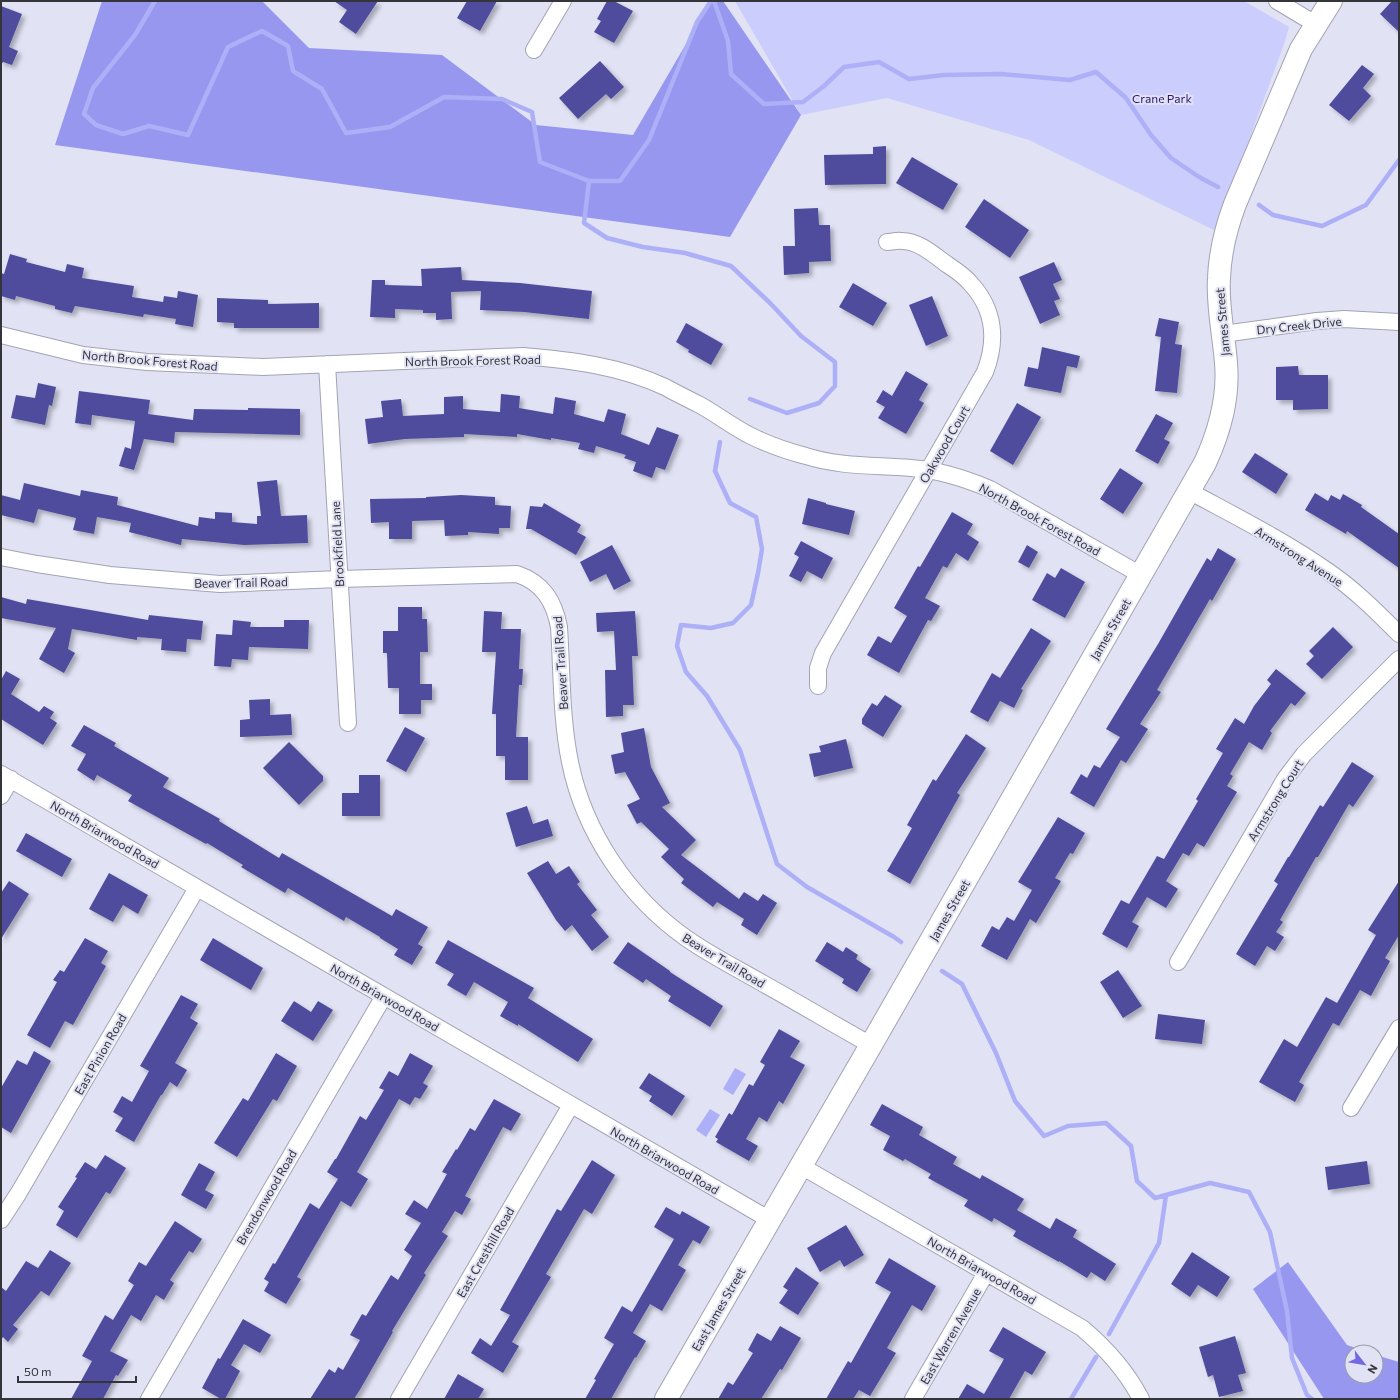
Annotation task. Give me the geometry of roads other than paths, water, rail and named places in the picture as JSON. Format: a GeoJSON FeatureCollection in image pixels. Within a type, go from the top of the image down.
{"type":"FeatureCollection","features":[{"type":"Feature","properties":{"kind":"street"},"geometry":{"type":"LineString","coordinates":[[534,50],[562,1]]}},
{"type":"Feature","properties":{"kind":"street"},"geometry":{"type":"LineString","coordinates":[[1278,1],[1317,25]]}},
{"type":"Feature","properties":{"kind":"street","name":"James Street"},"geometry":{"type":"LineString","coordinates":[[770,1220],[1189,491],[1215,441],[1223,416],[1226,387],[1226,363],[1219,294],[1219,278],[1222,249],[1229,220],[1285,84],[1301,50],[1331,1]]}},
{"type":"Feature","properties":{"kind":"street","name":"Oakwood Court"},"geometry":{"type":"LineString","coordinates":[[818,686],[818,668],[824,653],[985,372],[991,356],[991,319],[984,300],[972,284],[965,277],[928,251],[915,244],[902,241],[887,242]]}},
{"type":"Feature","properties":{"kind":"street","name":"Dry Creek Drive"},"geometry":{"type":"LineString","coordinates":[[1223,334],[1307,322],[1344,319],[1399,322]]}},
{"type":"Feature","properties":{"kind":"street","name":"North Brook Forest Road"},"geometry":{"type":"LineString","coordinates":[[1,335],[83,355],[147,362],[263,367],[523,356],[585,362],[624,372],[663,386],[699,405],[749,435],[783,450],[808,457],[847,464],[928,470],[956,477],[990,489],[1141,575]]}},
{"type":"Feature","properties":{"kind":"street","name":"Brookfield Lane"},"geometry":{"type":"LineString","coordinates":[[327,364],[348,723]]}},
{"type":"Feature","properties":{"kind":"street","name":"Armstrong Avenue"},"geometry":{"type":"LineString","coordinates":[[1189,491],[1291,548],[1327,570],[1378,612],[1399,634]]}},
{"type":"Feature","properties":{"kind":"street","name":"Beaver Trail Road"},"geometry":{"type":"LineString","coordinates":[[1,557],[110,575],[220,584],[517,574],[526,577],[538,584],[549,597],[557,612],[560,627],[564,726],[570,763],[580,798],[607,854],[628,884],[657,915],[699,947],[871,1045]]}},
{"type":"Feature","properties":{"kind":"street","name":"Armstrong Court"},"geometry":{"type":"LineString","coordinates":[[1178,962],[1282,785],[1304,754],[1399,659]]}},
{"type":"Feature","properties":{"kind":"street"},"geometry":{"type":"LineString","coordinates":[[1,796],[6,776]]}},
{"type":"Feature","properties":{"kind":"street","name":"North Briarwood Road"},"geometry":{"type":"LineString","coordinates":[[6,776],[770,1220]]}},
{"type":"Feature","properties":{"kind":"street","name":"East Pinion Road"},"geometry":{"type":"LineString","coordinates":[[1,1220],[18,1194],[197,888]]}},
{"type":"Feature","properties":{"kind":"street","name":"Brendonwood Road"},"geometry":{"type":"LineString","coordinates":[[149,1399],[384,996]]}},
{"type":"Feature","properties":{"kind":"street"},"geometry":{"type":"LineString","coordinates":[[1351,1108],[1399,1028]]}},
{"type":"Feature","properties":{"kind":"street","name":"East Cresthill Road"},"geometry":{"type":"LineString","coordinates":[[399,1399],[570,1105]]}},
{"type":"Feature","properties":{"kind":"street","name":"North Briarwood Road"},"geometry":{"type":"LineString","coordinates":[[801,1166],[1082,1328],[1102,1345],[1117,1361],[1141,1399]]}},
{"type":"Feature","properties":{"kind":"street","name":"East James Street"},"geometry":{"type":"LineString","coordinates":[[666,1399],[770,1220]]}},
{"type":"Feature","properties":{"kind":"street","name":"East Warren Avenue"},"geometry":{"type":"LineString","coordinates":[[913,1399],[986,1273]]}},
{"type":"Feature","properties":{"kind":"waterway"},"geometry":{"type":"LineString","coordinates":[[155,1],[135,35],[93,88],[84,114],[96,125],[123,134],[149,126],[188,135],[228,47],[262,31],[288,46],[293,71],[322,89],[346,133],[390,127],[444,97],[502,99],[532,112],[540,162],[589,181],[620,181],[649,140],[697,22],[711,1]]}},
{"type":"Feature","properties":{"kind":"waterway"},"geometry":{"type":"LineString","coordinates":[[714,1],[728,41],[731,74],[764,104],[803,102],[824,86],[844,67],[879,62],[909,79],[944,75],[1001,74],[1070,80],[1096,72],[1126,98],[1151,135],[1171,158],[1199,177],[1218,187]]}},
{"type":"Feature","properties":{"kind":"waterway"},"geometry":{"type":"LineString","coordinates":[[1259,205],[1273,215],[1322,226],[1366,205],[1399,160]]}},
{"type":"Feature","properties":{"kind":"waterway"},"geometry":{"type":"LineString","coordinates":[[589,181],[584,223],[607,238],[643,247],[685,253],[731,266],[771,304],[801,336],[835,362],[835,386],[819,403],[787,413],[750,399]]}},
{"type":"Feature","properties":{"kind":"waterway"},"geometry":{"type":"LineString","coordinates":[[720,442],[715,471],[730,503],[756,517],[762,549],[751,605],[733,623],[711,628],[681,625],[677,646],[686,672],[707,696],[740,750],[777,864],[807,887],[901,942]]}},
{"type":"Feature","properties":{"kind":"waterway"},"geometry":{"type":"LineString","coordinates":[[942,971],[962,984],[996,1053],[1015,1101],[1044,1136],[1068,1126],[1106,1123],[1131,1146],[1137,1181],[1155,1198],[1210,1183],[1249,1192],[1270,1232],[1287,1311],[1292,1358],[1307,1395],[1312,1399]]}},
{"type":"Feature","properties":{"kind":"waterway"},"geometry":{"type":"LineString","coordinates":[[1109,1334],[1159,1243],[1166,1195]]}},
{"type":"Feature","properties":{"kind":"waterway"},"geometry":{"type":"LineString","coordinates":[[1071,1399],[1096,1357]]}},
{"type":"Feature","properties":{"kind":"park label","name":"Crane Park"},"geometry":{"type":"Point","coordinates":[1162,98]}}]}
